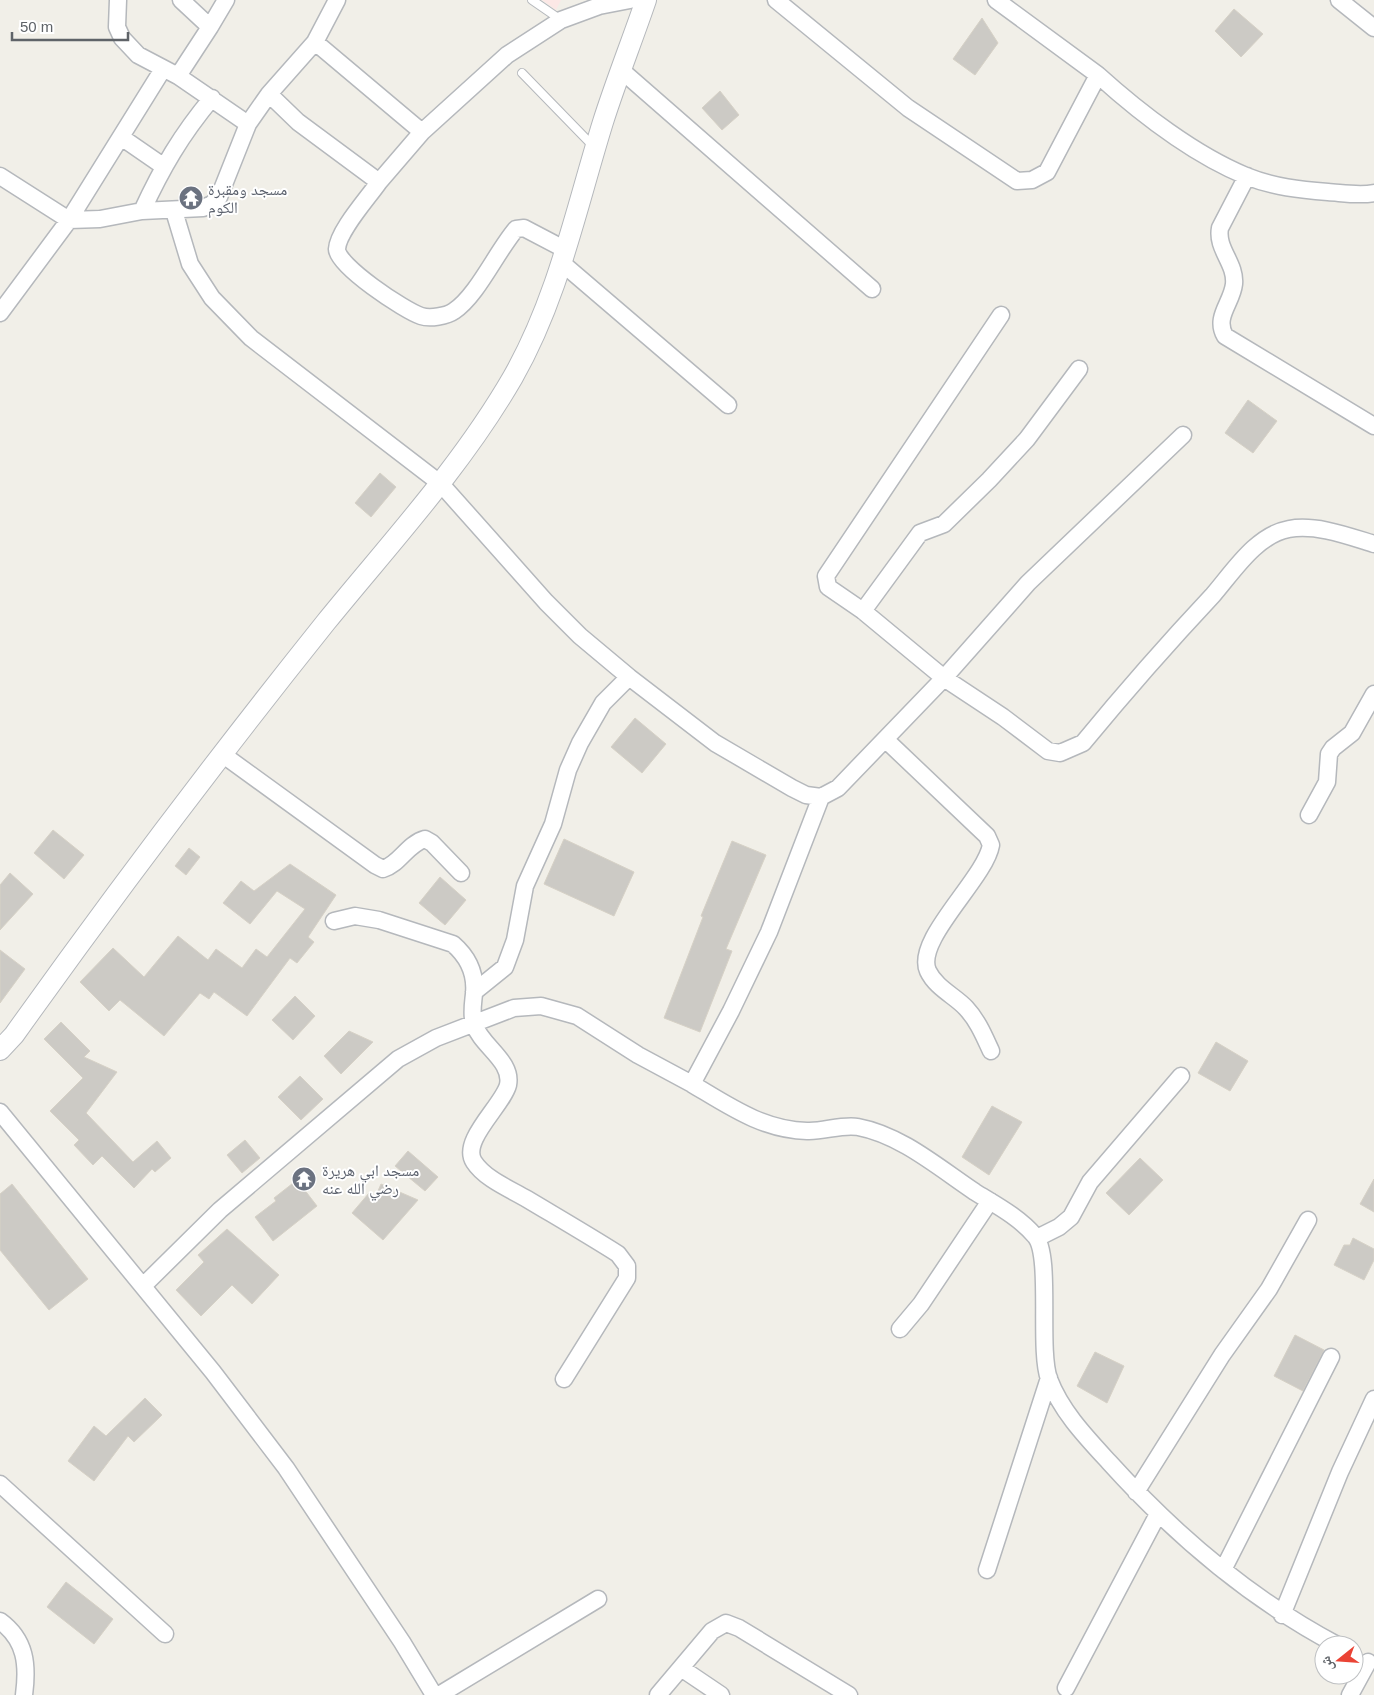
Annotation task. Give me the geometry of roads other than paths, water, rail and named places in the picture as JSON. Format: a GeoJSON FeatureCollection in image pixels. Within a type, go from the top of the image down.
{"type":"FeatureCollection","features":[{"type":"Feature","properties":{"kind":"street"},"geometry":{"type":"LineString","coordinates":[[118,0],[117,27],[122,38],[138,55],[178,76],[248,124]]}},
{"type":"Feature","properties":{"kind":"street"},"geometry":{"type":"LineString","coordinates":[[181,0],[210,27]]}},
{"type":"Feature","properties":{"kind":"street"},"geometry":{"type":"LineString","coordinates":[[178,76],[226,0]]}},
{"type":"Feature","properties":{"kind":"street"},"geometry":{"type":"LineString","coordinates":[[0,176],[69,220],[100,219],[142,211],[203,208],[212,204],[219,197],[248,124],[268,94],[315,42],[338,0]]}},
{"type":"Feature","properties":{"kind":"street"},"geometry":{"type":"LineString","coordinates":[[0,1050],[14,1035],[119,888],[222,754],[327,621],[476,439],[514,375],[546,309],[621,70],[646,0]]}},
{"type":"Feature","properties":{"kind":"street"},"geometry":{"type":"LineString","coordinates":[[776,0],[908,108],[1017,181],[1032,180],[1047,172],[1098,76]]}},
{"type":"Feature","properties":{"kind":"street"},"geometry":{"type":"LineString","coordinates":[[996,0],[1194,148],[1247,176],[1294,190],[1348,194],[1374,193]]}},
{"type":"Feature","properties":{"kind":"street"},"geometry":{"type":"LineString","coordinates":[[1339,0],[1374,28]]}},
{"type":"Feature","properties":{"kind":"street"},"geometry":{"type":"LineString","coordinates":[[623,1],[599,6],[561,20],[507,55],[422,132],[379,182],[340,236],[336,250],[339,258],[373,287],[422,316],[439,316],[454,311],[472,293],[501,246],[516,229],[524,228],[564,256],[728,405]]}},
{"type":"Feature","properties":{"kind":"street"},"geometry":{"type":"LineString","coordinates":[[315,42],[422,132]]}},
{"type":"Feature","properties":{"kind":"street"},"geometry":{"type":"LineString","coordinates":[[0,313],[69,220],[163,69]]}},
{"type":"Feature","properties":{"kind":"street"},"geometry":{"type":"LineString","coordinates":[[621,70],[872,289]]}},
{"type":"Feature","properties":{"kind":"street"},"geometry":{"type":"LineString","coordinates":[[268,94],[298,122],[379,182]]}},
{"type":"Feature","properties":{"kind":"street"},"geometry":{"type":"LineString","coordinates":[[142,211],[163,166],[188,126],[212,98]]}},
{"type":"Feature","properties":{"kind":"street"},"geometry":{"type":"LineString","coordinates":[[120,137],[163,166]]}},
{"type":"Feature","properties":{"kind":"street"},"geometry":{"type":"LineString","coordinates":[[1247,176],[1220,228],[1219,236],[1222,249],[1231,267],[1234,284],[1221,320],[1225,336],[1374,426]]}},
{"type":"Feature","properties":{"kind":"street"},"geometry":{"type":"LineString","coordinates":[[174,210],[190,264],[212,298],[251,338],[441,484],[546,602],[580,636],[629,677],[715,743],[806,795],[821,797],[838,788],[944,678],[1028,583],[1183,435]]}},
{"type":"Feature","properties":{"kind":"street"},"geometry":{"type":"LineString","coordinates":[[1001,315],[826,576],[828,587],[863,610],[944,678],[1003,717],[1048,751],[1060,753],[1072,750],[1084,743],[1171,639],[1241,561],[1275,534],[1289,529],[1306,529],[1335,532],[1374,544]]}},
{"type":"Feature","properties":{"kind":"street"},"geometry":{"type":"LineString","coordinates":[[863,610],[920,533],[944,524],[990,480],[1027,440],[1080,369]]}},
{"type":"Feature","properties":{"kind":"street"},"geometry":{"type":"LineString","coordinates":[[474,992],[505,967],[515,940],[525,886],[553,824],[568,770],[580,743],[603,703],[629,677]]}},
{"type":"Feature","properties":{"kind":"street"},"geometry":{"type":"LineString","coordinates":[[1308,815],[1327,782],[1329,754],[1333,748],[1352,733],[1374,694]]}},
{"type":"Feature","properties":{"kind":"street"},"geometry":{"type":"LineString","coordinates":[[886,740],[987,836],[992,845],[986,862],[932,940],[926,960],[928,972],[940,986],[966,1008],[979,1024],[991,1051]]}},
{"type":"Feature","properties":{"kind":"street"},"geometry":{"type":"LineString","coordinates":[[222,754],[382,869],[391,866],[404,852],[425,839],[432,843],[462,873]]}},
{"type":"Feature","properties":{"kind":"street"},"geometry":{"type":"LineString","coordinates":[[692,1084],[731,1011],[769,932],[821,797]]}},
{"type":"Feature","properties":{"kind":"street"},"geometry":{"type":"LineString","coordinates":[[334,922],[355,916],[379,920],[453,944],[462,952],[470,964],[474,992],[473,1023],[483,1040],[506,1069],[509,1077],[507,1088],[480,1128],[472,1150],[473,1160],[491,1178],[618,1254],[628,1266],[627,1278],[564,1378]]}},
{"type":"Feature","properties":{"kind":"street"},"geometry":{"type":"LineString","coordinates":[[143,1286],[220,1210],[398,1059],[436,1038],[514,1008],[541,1006],[577,1016],[638,1055],[692,1084],[750,1119],[784,1130],[810,1131],[856,1126],[899,1141],[1014,1217],[1037,1238],[1042,1261],[1045,1352],[1049,1378],[1066,1410],[1080,1430],[1158,1514],[1223,1570],[1282,1615],[1319,1635]]}},
{"type":"Feature","properties":{"kind":"street"},"geometry":{"type":"LineString","coordinates":[[1037,1238],[1059,1227],[1071,1217],[1090,1182],[1181,1076]]}},
{"type":"Feature","properties":{"kind":"street"},"geometry":{"type":"LineString","coordinates":[[0,1114],[143,1286],[286,1468],[402,1642],[434,1695]]}},
{"type":"Feature","properties":{"kind":"street"},"geometry":{"type":"LineString","coordinates":[[900,1329],[921,1304],[990,1201]]}},
{"type":"Feature","properties":{"kind":"street"},"geometry":{"type":"LineString","coordinates":[[1136,1492],[1222,1355],[1269,1289],[1308,1220]]}},
{"type":"Feature","properties":{"kind":"street"},"geometry":{"type":"LineString","coordinates":[[1223,1570],[1331,1357]]}},
{"type":"Feature","properties":{"kind":"street"},"geometry":{"type":"LineString","coordinates":[[987,1570],[1049,1378]]}},
{"type":"Feature","properties":{"kind":"street"},"geometry":{"type":"LineString","coordinates":[[1282,1615],[1340,1472],[1374,1400]]}},
{"type":"Feature","properties":{"kind":"street"},"geometry":{"type":"LineString","coordinates":[[0,1484],[165,1634]]}},
{"type":"Feature","properties":{"kind":"street"},"geometry":{"type":"LineString","coordinates":[[1066,1688],[1158,1514]]}},
{"type":"Feature","properties":{"kind":"street"},"geometry":{"type":"LineString","coordinates":[[439,1695],[598,1599]]}},
{"type":"Feature","properties":{"kind":"street"},"geometry":{"type":"LineString","coordinates":[[0,1621],[12,1630],[25,1658],[27,1674],[24,1695]]}},
{"type":"Feature","properties":{"kind":"street"},"geometry":{"type":"LineString","coordinates":[[658,1695],[712,1631],[722,1624],[730,1623],[850,1695]]}},
{"type":"Feature","properties":{"kind":"street"},"geometry":{"type":"LineString","coordinates":[[1350,1695],[1365,1660]]}},
{"type":"Feature","properties":{"kind":"street"},"geometry":{"type":"LineString","coordinates":[[680,1668],[721,1695]]}},
{"type":"Feature","properties":{"kind":"lane"},"geometry":{"type":"LineString","coordinates":[[532,0],[561,20]]}},
{"type":"Feature","properties":{"kind":"lane"},"geometry":{"type":"LineString","coordinates":[[522,73],[596,148]]}},
{"type":"Feature","properties":{"kind":"place","name":"مسجد ومقبرة الكوم"},"geometry":{"type":"Point","coordinates":[191,198]}},
{"type":"Feature","properties":{"kind":"place","name":"مسجد ابي هريرة رضي الله عنه"},"geometry":{"type":"Point","coordinates":[304,1179]}}]}
